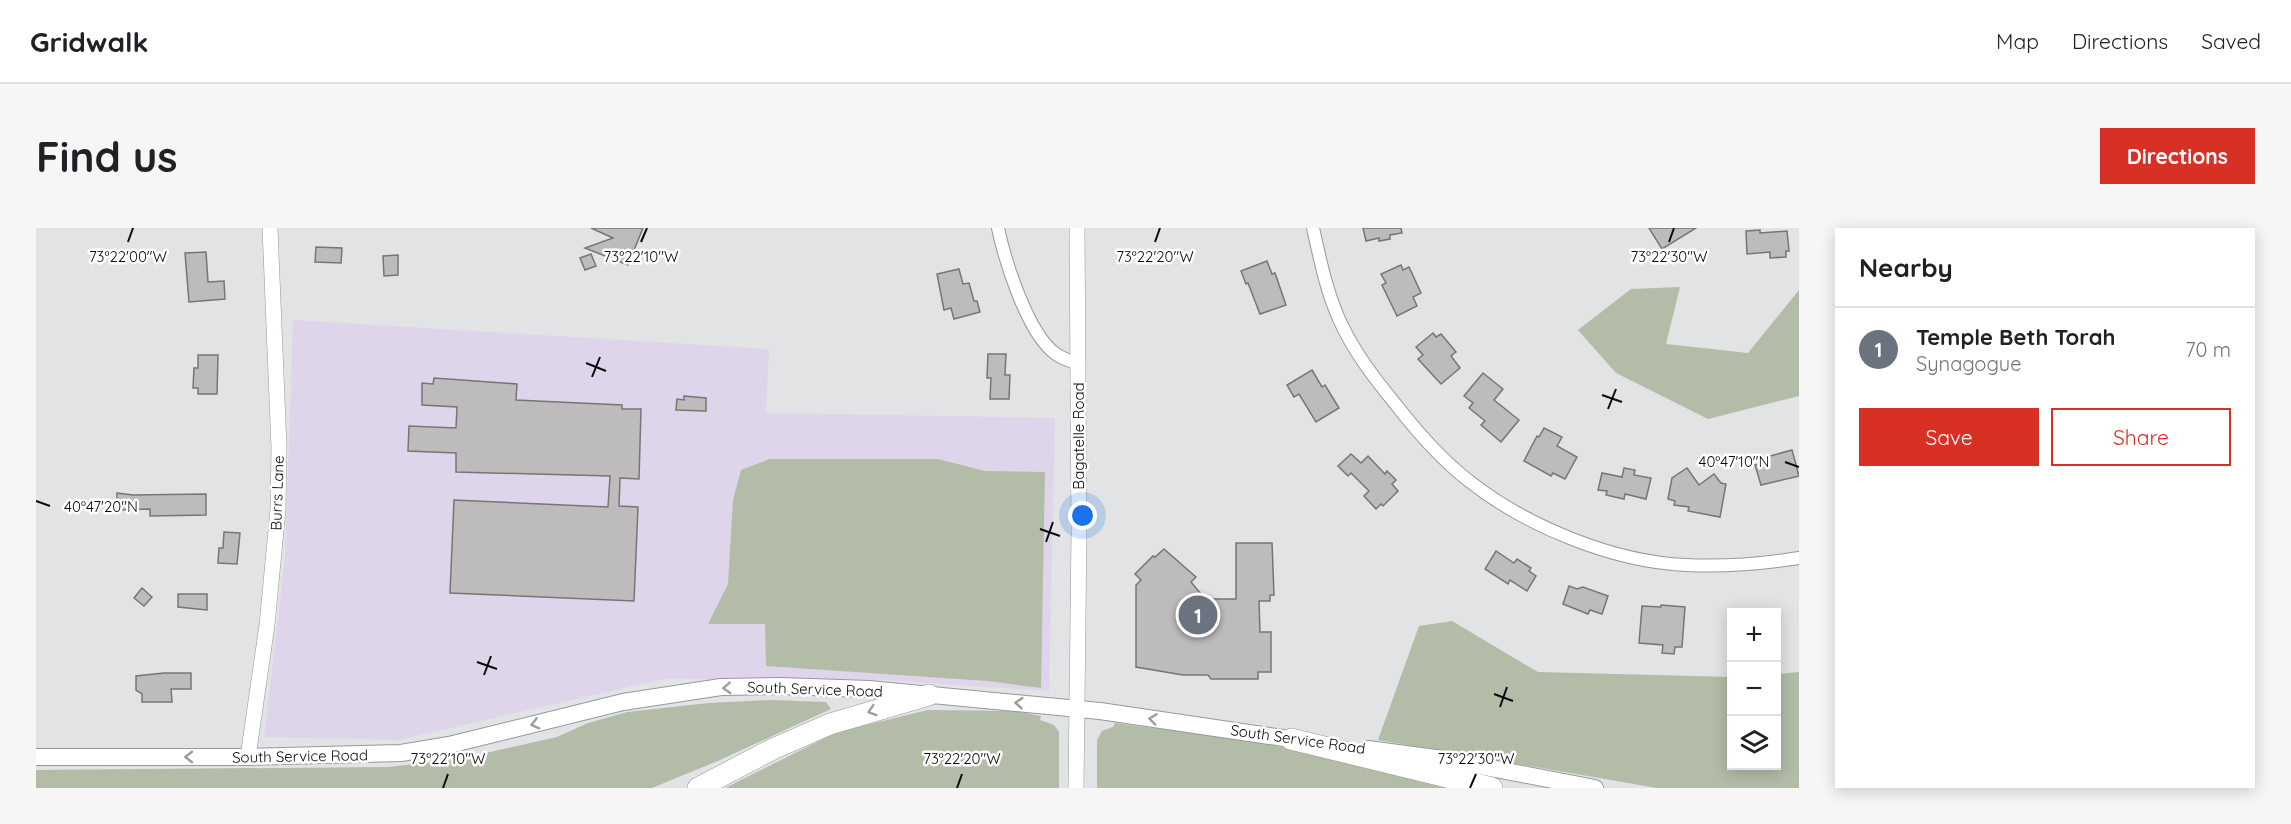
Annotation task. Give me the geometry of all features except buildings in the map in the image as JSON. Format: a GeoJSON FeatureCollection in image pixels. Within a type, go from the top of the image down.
{"type":"FeatureCollection","features":[{"type":"Feature","properties":{"kind":"highway"},"geometry":{"type":"LineString","coordinates":[[698,788],[773,749],[830,724],[928,695]]}},
{"type":"Feature","properties":{"kind":"highway"},"geometry":{"type":"LineString","coordinates":[[1291,739],[1492,788]]}},
{"type":"Feature","properties":{"kind":"main road","name":"South Service Road"},"geometry":{"type":"LineString","coordinates":[[36,757],[248,757],[401,753],[459,743],[623,702],[721,687],[803,687],[1077,708],[1443,759],[1594,788]]}},
{"type":"Feature","properties":{"kind":"street","name":"Burrs Lane"},"geometry":{"type":"LineString","coordinates":[[248,757],[267,626],[278,509],[279,448],[270,228]]}},
{"type":"Feature","properties":{"kind":"street"},"geometry":{"type":"LineString","coordinates":[[998,228],[1004,256],[1037,333],[1056,354],[1078,364]]}},
{"type":"Feature","properties":{"kind":"street","name":"Bagatelle Road"},"geometry":{"type":"LineString","coordinates":[[1076,788],[1079,542],[1077,228]]}},
{"type":"Feature","properties":{"kind":"street"},"geometry":{"type":"LineString","coordinates":[[1313,228],[1323,274],[1340,321],[1371,374],[1433,448],[1469,481],[1515,510],[1557,531],[1592,546],[1636,558],[1684,565],[1755,565],[1799,558]]}},
{"type":"Feature","properties":{"kind":"shaded area"},"geometry":{"type":"Polygon","coordinates":[[[293,320],[769,349],[766,413],[1055,418],[1049,691],[885,680],[663,679],[399,740],[264,737],[285,558],[293,320]]]}},
{"type":"Feature","properties":{"kind":"green space"},"geometry":{"type":"Polygon","coordinates":[[[1680,287],[1666,344],[1748,353],[1799,290],[1799,396],[1708,419],[1616,373],[1578,330],[1631,289],[1680,287]]]}},
{"type":"Feature","properties":{"kind":"green space"},"geometry":{"type":"Polygon","coordinates":[[[770,459],[938,459],[985,471],[1045,472],[1041,688],[988,681],[766,666],[765,624],[708,624],[728,584],[733,500],[741,470],[770,459]]]}},
{"type":"Feature","properties":{"kind":"green space"},"geometry":{"type":"Polygon","coordinates":[[[1452,621],[1538,672],[1727,677],[1727,770],[1781,770],[1781,674],[1799,672],[1799,788],[1657,788],[1378,740],[1419,626],[1452,621]]]}},
{"type":"Feature","properties":{"kind":"green space"},"geometry":{"type":"Polygon","coordinates":[[[771,700],[826,702],[831,709],[720,760],[652,788],[36,788],[36,770],[387,767],[455,760],[557,737],[588,723],[627,712],[709,703],[771,700]]]}},
{"type":"Feature","properties":{"kind":"green space"},"geometry":{"type":"Polygon","coordinates":[[[928,710],[1014,711],[1041,716],[1040,720],[1054,725],[1059,732],[1059,788],[725,788],[837,732],[928,710]]]}},
{"type":"Feature","properties":{"kind":"green space"},"geometry":{"type":"Polygon","coordinates":[[[1115,723],[1246,740],[1370,765],[1463,788],[1097,788],[1097,740],[1102,731],[1113,727],[1115,723]]]}},
{"type":"Feature","properties":{"kind":"place","name":"Temple Beth Torah"},"geometry":{"type":"Point","coordinates":[1198,615]}}]}
